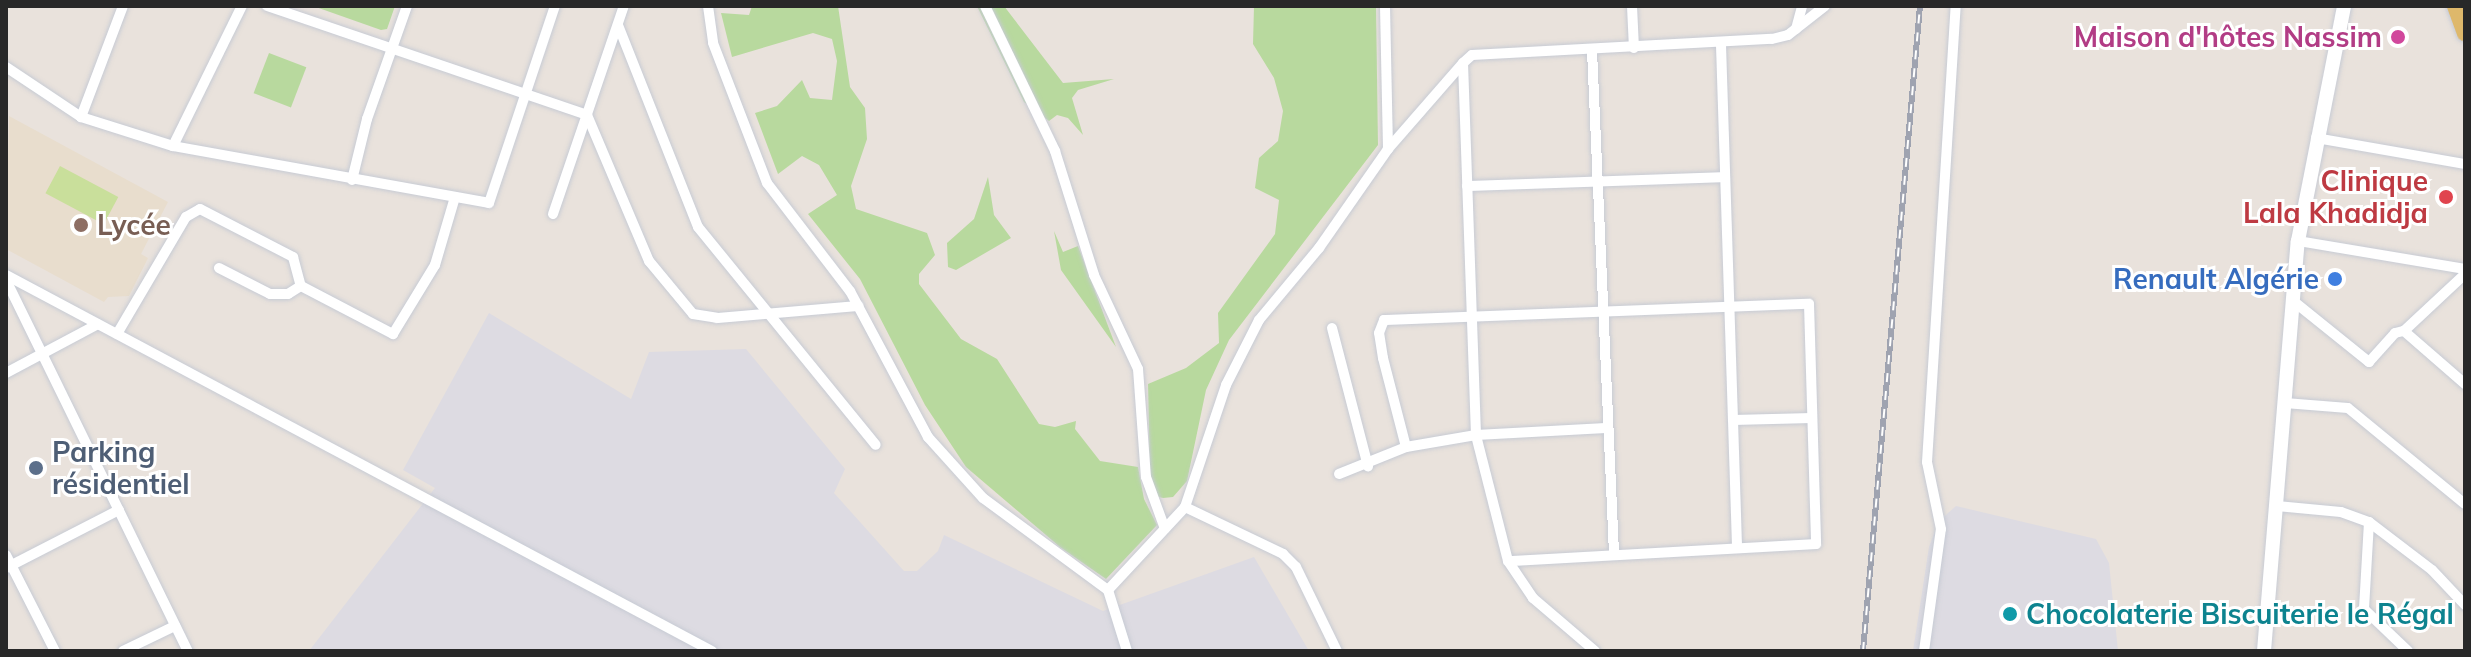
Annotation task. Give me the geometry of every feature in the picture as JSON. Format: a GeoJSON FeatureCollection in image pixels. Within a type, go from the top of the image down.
{"type":"FeatureCollection","features":[{"type":"Feature","properties":{"kind":"main road"},"geometry":{"type":"LineString","coordinates":[[2261,651],[2277,506],[2298,241],[2344,6]]}},
{"type":"Feature","properties":{"kind":"main road"},"geometry":{"type":"LineString","coordinates":[[2455,6],[2465,33]]}},
{"type":"Feature","properties":{"kind":"street"},"geometry":{"type":"LineString","coordinates":[[81,117],[123,6]]}},
{"type":"Feature","properties":{"kind":"street"},"geometry":{"type":"LineString","coordinates":[[173,146],[242,6]]}},
{"type":"Feature","properties":{"kind":"street"},"geometry":{"type":"LineString","coordinates":[[267,6],[587,115],[641,244],[670,290],[703,318],[858,306]]}},
{"type":"Feature","properties":{"kind":"street"},"geometry":{"type":"LineString","coordinates":[[352,180],[407,6]]}},
{"type":"Feature","properties":{"kind":"street"},"geometry":{"type":"LineString","coordinates":[[6,67],[81,117],[173,146],[489,203],[555,6]]}},
{"type":"Feature","properties":{"kind":"street"},"geometry":{"type":"LineString","coordinates":[[553,214],[624,6]]}},
{"type":"Feature","properties":{"kind":"street"},"geometry":{"type":"LineString","coordinates":[[708,6],[713,43],[767,183],[858,306],[928,437],[953,469],[1025,531],[1108,590],[1127,651]]}},
{"type":"Feature","properties":{"kind":"street"},"geometry":{"type":"LineString","coordinates":[[985,6],[1055,151],[1094,275],[1138,369],[1146,477],[1165,529]]}},
{"type":"Feature","properties":{"kind":"street"},"geometry":{"type":"LineString","coordinates":[[1385,6],[1388,149]]}},
{"type":"Feature","properties":{"kind":"street"},"geometry":{"type":"LineString","coordinates":[[1632,6],[1634,48]]}},
{"type":"Feature","properties":{"kind":"street"},"geometry":{"type":"LineString","coordinates":[[1796,29],[1802,6]]}},
{"type":"Feature","properties":{"kind":"street"},"geometry":{"type":"LineString","coordinates":[[1108,590],[1185,507],[1206,455],[1213,418],[1251,334],[1388,149],[1472,55],[1721,45],[1772,39],[1796,29],[1825,6]]}},
{"type":"Feature","properties":{"kind":"street"},"geometry":{"type":"LineString","coordinates":[[1924,651],[1941,529],[1927,462],[1956,6]]}},
{"type":"Feature","properties":{"kind":"street"},"geometry":{"type":"LineString","coordinates":[[618,25],[698,227],[876,445]]}},
{"type":"Feature","properties":{"kind":"street"},"geometry":{"type":"LineString","coordinates":[[1721,45],[1737,547]]}},
{"type":"Feature","properties":{"kind":"street"},"geometry":{"type":"LineString","coordinates":[[1592,50],[1600,311],[1614,553]]}},
{"type":"Feature","properties":{"kind":"street"},"geometry":{"type":"LineString","coordinates":[[1463,63],[1476,435],[1508,561],[1533,598],[1595,651]]}},
{"type":"Feature","properties":{"kind":"street"},"geometry":{"type":"LineString","coordinates":[[2316,138],[2465,164]]}},
{"type":"Feature","properties":{"kind":"street"},"geometry":{"type":"LineString","coordinates":[[1467,186],[1723,177]]}},
{"type":"Feature","properties":{"kind":"street"},"geometry":{"type":"LineString","coordinates":[[117,334],[191,211],[200,209],[293,257],[301,286],[393,334],[435,265],[455,197]]}},
{"type":"Feature","properties":{"kind":"street"},"geometry":{"type":"LineString","coordinates":[[2298,241],[2465,271]]}},
{"type":"Feature","properties":{"kind":"street"},"geometry":{"type":"LineString","coordinates":[[219,268],[270,294],[288,294],[301,286]]}},
{"type":"Feature","properties":{"kind":"street"},"geometry":{"type":"LineString","coordinates":[[2292,300],[2369,362],[2395,333],[2404,331],[2465,271]]}},
{"type":"Feature","properties":{"kind":"street"},"geometry":{"type":"LineString","coordinates":[[6,277],[712,651]]}},
{"type":"Feature","properties":{"kind":"street"},"geometry":{"type":"LineString","coordinates":[[6,277],[188,651]]}},
{"type":"Feature","properties":{"kind":"street"},"geometry":{"type":"LineString","coordinates":[[1406,447],[1379,324],[1471,317],[1809,304],[1816,544],[1508,561]]}},
{"type":"Feature","properties":{"kind":"street"},"geometry":{"type":"LineString","coordinates":[[6,373],[98,324]]}},
{"type":"Feature","properties":{"kind":"street"},"geometry":{"type":"LineString","coordinates":[[1332,328],[1368,466]]}},
{"type":"Feature","properties":{"kind":"street"},"geometry":{"type":"LineString","coordinates":[[2404,331],[2465,384]]}},
{"type":"Feature","properties":{"kind":"street"},"geometry":{"type":"LineString","coordinates":[[2285,403],[2348,408],[2465,504]]}},
{"type":"Feature","properties":{"kind":"street"},"geometry":{"type":"LineString","coordinates":[[1733,420],[1812,418]]}},
{"type":"Feature","properties":{"kind":"street"},"geometry":{"type":"LineString","coordinates":[[1339,474],[1368,466],[1406,447],[1476,435],[1606,428]]}},
{"type":"Feature","properties":{"kind":"street"},"geometry":{"type":"LineString","coordinates":[[2277,506],[2341,512],[2369,522],[2432,570],[2465,605]]}},
{"type":"Feature","properties":{"kind":"street"},"geometry":{"type":"LineString","coordinates":[[1185,507],[1283,554],[1296,567],[1337,651]]}},
{"type":"Feature","properties":{"kind":"street"},"geometry":{"type":"LineString","coordinates":[[55,651],[8,563],[119,510]]}},
{"type":"Feature","properties":{"kind":"street"},"geometry":{"type":"LineString","coordinates":[[2369,522],[2364,609],[2408,651]]}},
{"type":"Feature","properties":{"kind":"street"},"geometry":{"type":"LineString","coordinates":[[123,651],[175,626]]}},
{"type":"Feature","properties":{"kind":"shaded area","name":"Lycée"},"geometry":{"type":"Polygon","coordinates":[[[9,116],[168,202],[141,254],[148,258],[129,296],[108,297],[104,302],[6,249],[9,116]]]}},
{"type":"Feature","properties":{"kind":"shaded area"},"geometry":{"type":"Polygon","coordinates":[[[489,313],[631,399],[649,352],[746,349],[845,469],[834,493],[904,571],[917,571],[938,551],[944,535],[1103,611],[1254,557],[1309,651],[309,651],[435,488],[403,470],[489,313]]]}},
{"type":"Feature","properties":{"kind":"shaded area"},"geometry":{"type":"Polygon","coordinates":[[[1956,506],[2096,539],[2109,563],[2118,651],[1913,651],[1929,547],[1939,521],[1956,506]]]}},
{"type":"Feature","properties":{"kind":"green space"},"geometry":{"type":"Polygon","coordinates":[[[313,6],[395,6],[387,29],[381,30],[313,6]]]}},
{"type":"Feature","properties":{"kind":"green space"},"geometry":{"type":"Polygon","coordinates":[[[752,6],[838,6],[850,87],[865,108],[867,139],[851,186],[856,209],[927,233],[935,255],[919,274],[919,284],[961,339],[997,359],[1039,424],[1055,427],[1076,421],[1075,429],[1100,461],[1138,467],[1144,499],[1157,525],[1106,579],[1060,547],[966,467],[925,405],[860,279],[808,214],[837,195],[819,165],[802,156],[778,174],[755,113],[777,106],[802,80],[810,98],[832,100],[837,61],[832,39],[813,33],[732,57],[721,13],[749,15],[752,6]]]}},
{"type":"Feature","properties":{"kind":"green space"},"geometry":{"type":"Polygon","coordinates":[[[977,6],[1004,6],[1063,83],[1114,79],[1078,90],[1072,98],[1083,135],[1068,118],[1057,115],[1049,121],[1024,102],[977,6]]]}},
{"type":"Feature","properties":{"kind":"green space"},"geometry":{"type":"Polygon","coordinates":[[[1254,6],[1376,6],[1378,145],[1229,340],[1206,390],[1187,481],[1173,497],[1163,498],[1155,496],[1150,477],[1148,384],[1186,368],[1219,343],[1218,313],[1275,234],[1279,200],[1255,188],[1259,158],[1278,141],[1283,111],[1274,78],[1253,44],[1254,6]]]}},
{"type":"Feature","properties":{"kind":"green space"},"geometry":{"type":"Polygon","coordinates":[[[269,53],[306,67],[291,107],[254,93],[269,53]]]}},
{"type":"Feature","properties":{"kind":"green space"},"geometry":{"type":"Polygon","coordinates":[[[60,166],[118,197],[104,224],[45,193],[60,166]]]}},
{"type":"Feature","properties":{"kind":"green space"},"geometry":{"type":"Polygon","coordinates":[[[988,177],[994,215],[1011,238],[956,270],[948,267],[947,243],[974,219],[988,177]]]}},
{"type":"Feature","properties":{"kind":"green space"},"geometry":{"type":"Polygon","coordinates":[[[1054,231],[1063,252],[1078,246],[1116,347],[1061,270],[1054,231]]]}},
{"type":"Feature","properties":{"kind":"railway"},"geometry":{"type":"LineString","coordinates":[[1863,651],[1920,6]]}},
{"type":"Feature","properties":{"kind":"place","name":"Maison d'hôtes Nassim"},"geometry":{"type":"Point","coordinates":[2398,37]}},
{"type":"Feature","properties":{"kind":"place","name":"Clinique Lala Khadidja"},"geometry":{"type":"Point","coordinates":[2446,197]}},
{"type":"Feature","properties":{"kind":"place","name":"Lycée"},"geometry":{"type":"Point","coordinates":[81,225]}},
{"type":"Feature","properties":{"kind":"place","name":"Renault Algérie"},"geometry":{"type":"Point","coordinates":[2335,279]}},
{"type":"Feature","properties":{"kind":"place","name":"Parking résidentiel"},"geometry":{"type":"Point","coordinates":[36,468]}},
{"type":"Feature","properties":{"kind":"place","name":"Chocolaterie Biscuiterie le Régal"},"geometry":{"type":"Point","coordinates":[2010,614]}}]}
